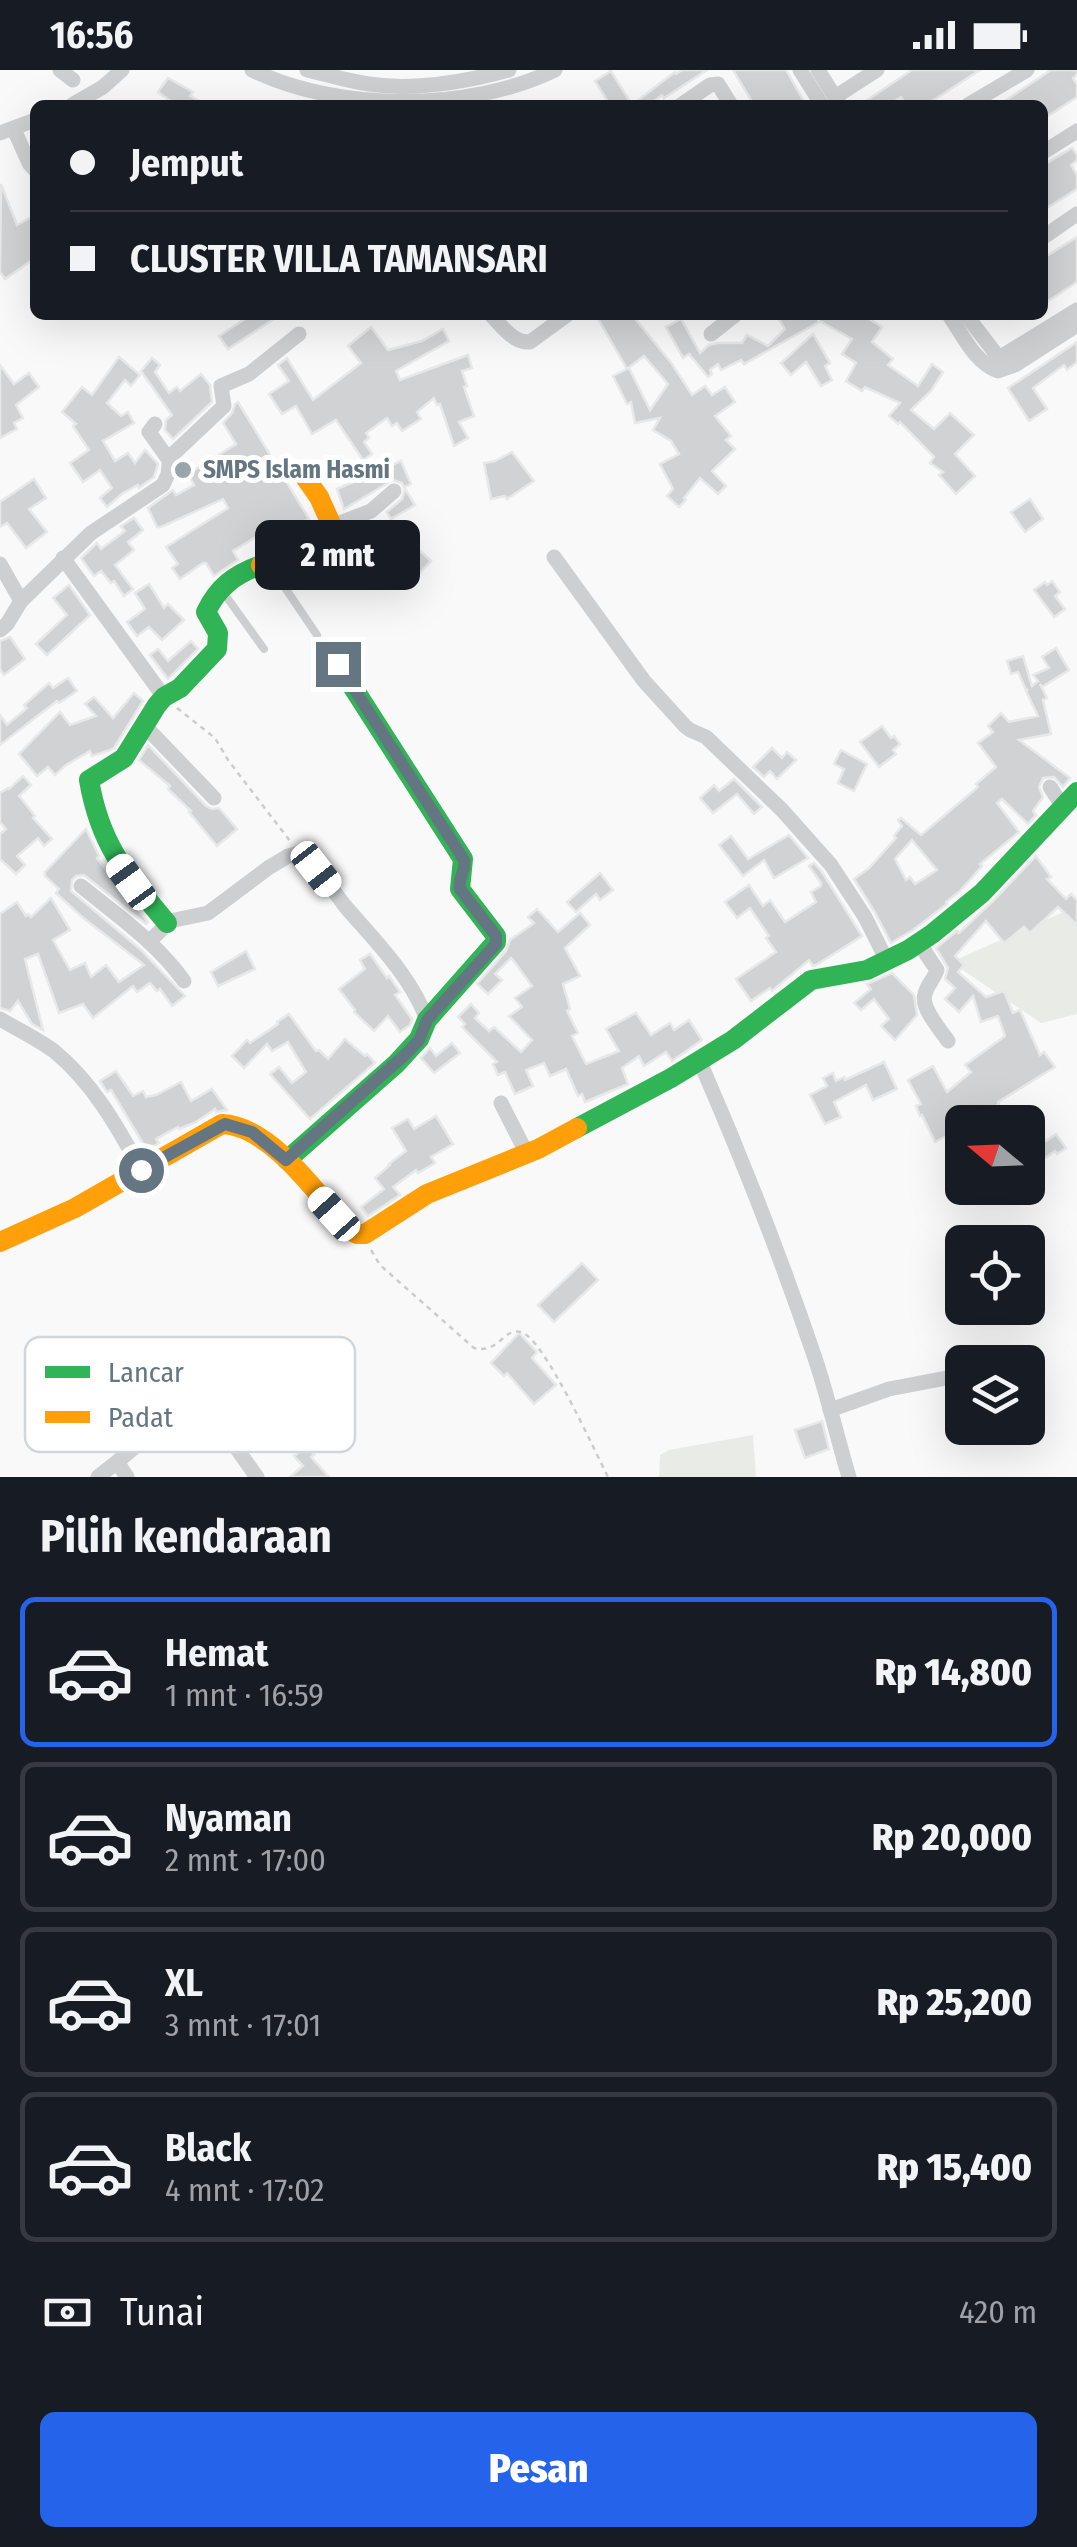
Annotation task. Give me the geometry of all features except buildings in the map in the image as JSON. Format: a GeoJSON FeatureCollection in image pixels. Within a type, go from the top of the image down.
{"type":"FeatureCollection","features":[{"type":"Feature","properties":{"kind":"street"},"geometry":{"type":"LineString","coordinates":[[81,100],[122,70]]}},
{"type":"Feature","properties":{"kind":"street"},"geometry":{"type":"LineString","coordinates":[[252,70],[315,92],[400,98],[471,96],[555,70]]}},
{"type":"Feature","properties":{"kind":"street"},"geometry":{"type":"LineString","coordinates":[[308,70],[372,97]]}},
{"type":"Feature","properties":{"kind":"street"},"geometry":{"type":"LineString","coordinates":[[400,98],[509,70]]}},
{"type":"Feature","properties":{"kind":"street"},"geometry":{"type":"LineString","coordinates":[[800,70],[830,100]]}},
{"type":"Feature","properties":{"kind":"street"},"geometry":{"type":"LineString","coordinates":[[818,70],[831,100]]}},
{"type":"Feature","properties":{"kind":"street"},"geometry":{"type":"LineString","coordinates":[[835,100],[878,70]]}},
{"type":"Feature","properties":{"kind":"street"},"geometry":{"type":"LineString","coordinates":[[976,100],[1022,72]]}},
{"type":"Feature","properties":{"kind":"street"},"geometry":{"type":"LineString","coordinates":[[689,100],[713,84],[719,84],[728,99]]}},
{"type":"Feature","properties":{"kind":"street"},"geometry":{"type":"LineString","coordinates":[[1048,149],[1077,130]]}},
{"type":"Feature","properties":{"kind":"street"},"geometry":{"type":"LineString","coordinates":[[8,134],[30,165]]}},
{"type":"Feature","properties":{"kind":"street"},"geometry":{"type":"LineString","coordinates":[[1048,234],[1077,214]]}},
{"type":"Feature","properties":{"kind":"street"},"geometry":{"type":"LineString","coordinates":[[998,364],[1077,310]]}},
{"type":"Feature","properties":{"kind":"street"},"geometry":{"type":"LineString","coordinates":[[496,320],[522,342],[530,342],[560,320]]}},
{"type":"Feature","properties":{"kind":"street"},"geometry":{"type":"LineString","coordinates":[[711,334],[729,320]]}},
{"type":"Feature","properties":{"kind":"street"},"geometry":{"type":"LineString","coordinates":[[952,320],[986,366],[1015,365],[1077,325]]}},
{"type":"Feature","properties":{"kind":"street"},"geometry":{"type":"LineString","coordinates":[[969,320],[998,364]]}},
{"type":"Feature","properties":{"kind":"street"},"geometry":{"type":"LineString","coordinates":[[168,460],[224,406],[222,385],[249,374],[299,334]]}},
{"type":"Feature","properties":{"kind":"street"},"geometry":{"type":"LineString","coordinates":[[0,630],[21,601],[91,533],[163,485],[168,460],[149,432],[155,424]]}},
{"type":"Feature","properties":{"kind":"street"},"geometry":{"type":"LineString","coordinates":[[302,473],[320,496],[332,526]]}},
{"type":"Feature","properties":{"kind":"street"},"geometry":{"type":"LineString","coordinates":[[167,923],[112,856],[98,824],[91,778],[124,758],[143,724],[164,698],[180,688],[217,649],[218,634],[206,612],[221,589],[246,569],[290,557],[310,531],[371,511],[394,492]]}},
{"type":"Feature","properties":{"kind":"street"},"geometry":{"type":"LineString","coordinates":[[554,557],[644,680],[684,726],[712,742],[820,851],[865,918],[887,962]]}},
{"type":"Feature","properties":{"kind":"street"},"geometry":{"type":"LineString","coordinates":[[63,558],[164,698]]}},
{"type":"Feature","properties":{"kind":"street"},"geometry":{"type":"LineString","coordinates":[[0,564],[21,601]]}},
{"type":"Feature","properties":{"kind":"street"},"geometry":{"type":"LineString","coordinates":[[286,1160],[396,1064],[419,1040],[427,1020],[497,940],[460,889],[458,880],[464,860],[338,664]]}},
{"type":"Feature","properties":{"kind":"street"},"geometry":{"type":"LineString","coordinates":[[143,724],[214,798]]}},
{"type":"Feature","properties":{"kind":"street"},"geometry":{"type":"LineString","coordinates":[[0,1242],[75,1208],[225,1124],[252,1132],[286,1160],[348,1229],[365,1234],[427,1194],[527,1154],[700,1062],[811,980],[867,970],[918,943],[982,893],[1070,799],[1050,787]]}},
{"type":"Feature","properties":{"kind":"street"},"geometry":{"type":"LineString","coordinates":[[149,942],[167,923],[208,913],[268,868],[300,853],[382,948],[427,1020]]}},
{"type":"Feature","properties":{"kind":"street"},"geometry":{"type":"LineString","coordinates":[[81,886],[169,960],[184,982]]}},
{"type":"Feature","properties":{"kind":"street"},"geometry":{"type":"LineString","coordinates":[[918,943],[937,970],[925,992],[924,1003],[948,1041]]}},
{"type":"Feature","properties":{"kind":"street"},"geometry":{"type":"LineString","coordinates":[[0,1019],[53,1051],[93,1091],[141,1170]]}},
{"type":"Feature","properties":{"kind":"street"},"geometry":{"type":"LineString","coordinates":[[700,1062],[795,1300],[848,1477]]}},
{"type":"Feature","properties":{"kind":"street"},"geometry":{"type":"LineString","coordinates":[[500,1102],[527,1154]]}},
{"type":"Feature","properties":{"kind":"street"},"geometry":{"type":"LineString","coordinates":[[830,1410],[889,1389],[945,1378]]}},
{"type":"Feature","properties":{"kind":"street"},"geometry":{"type":"LineString","coordinates":[[98,1477],[128,1452]]}},
{"type":"Feature","properties":{"kind":"street"},"geometry":{"type":"LineString","coordinates":[[238,1452],[256,1477]]}},
{"type":"Feature","properties":{"kind":"street"},"geometry":{"type":"LineString","coordinates":[[116,1462],[128,1477]]}},
{"type":"Feature","properties":{"kind":"lane"},"geometry":{"type":"LineString","coordinates":[[268,562],[317,635]]}},
{"type":"Feature","properties":{"kind":"lane"},"geometry":{"type":"LineString","coordinates":[[221,589],[264,649]]}},
{"type":"Feature","properties":{"kind":"path"},"geometry":{"type":"LineString","coordinates":[[164,698],[215,738],[300,853]]}},
{"type":"Feature","properties":{"kind":"path"},"geometry":{"type":"LineString","coordinates":[[365,1234],[380,1265],[474,1348],[486,1350],[510,1332],[528,1335],[572,1406],[608,1477]]}},
{"type":"Feature","properties":{"kind":"shaded area"},"geometry":{"type":"Polygon","coordinates":[[[1077,906],[1077,1014],[1041,1023],[951,962],[1077,906]]]}},
{"type":"Feature","properties":{"kind":"shaded area"},"geometry":{"type":"Polygon","coordinates":[[[753,1435],[756,1477],[659,1477],[660,1455],[669,1450],[753,1435]]]}},
{"type":"Feature","properties":{"kind":"traffic: fast"},"geometry":{"type":"LineString","coordinates":[[167,923],[117,858],[100,823],[89,780],[124,758],[157,705],[180,688],[217,649],[218,633],[206,612],[228,582],[261,565]]}},
{"type":"Feature","properties":{"kind":"traffic: fast"},"geometry":{"type":"LineString","coordinates":[[287,1160],[396,1064],[419,1039],[427,1020],[496,942],[496,936],[460,889],[463,859],[338,664]]}},
{"type":"Feature","properties":{"kind":"traffic: fast"},"geometry":{"type":"LineString","coordinates":[[577,1128],[733,1040],[811,980],[867,970],[932,934],[982,893],[1077,792]]}},
{"type":"Feature","properties":{"kind":"traffic: slow"},"geometry":{"type":"LineString","coordinates":[[261,565],[290,557],[306,536],[332,526],[302,473]]}},
{"type":"Feature","properties":{"kind":"traffic: slow"},"geometry":{"type":"LineString","coordinates":[[0,1242],[75,1208],[222,1124],[258,1136],[275,1149],[348,1229],[357,1234],[365,1234],[427,1194],[538,1149],[577,1128]]}},
{"type":"Feature","properties":{"kind":"place","name":"SMPS Islam Hasmi"},"geometry":{"type":"Point","coordinates":[183,470]}},
{"type":"Feature","properties":{"kind":"route"},"geometry":{"type":"LineString","coordinates":[[141,1170],[225,1124],[252,1132],[286,1160],[407,1053],[424,1032],[427,1020],[496,944],[496,936],[460,889],[458,880],[464,860],[338,664]]}}]}
